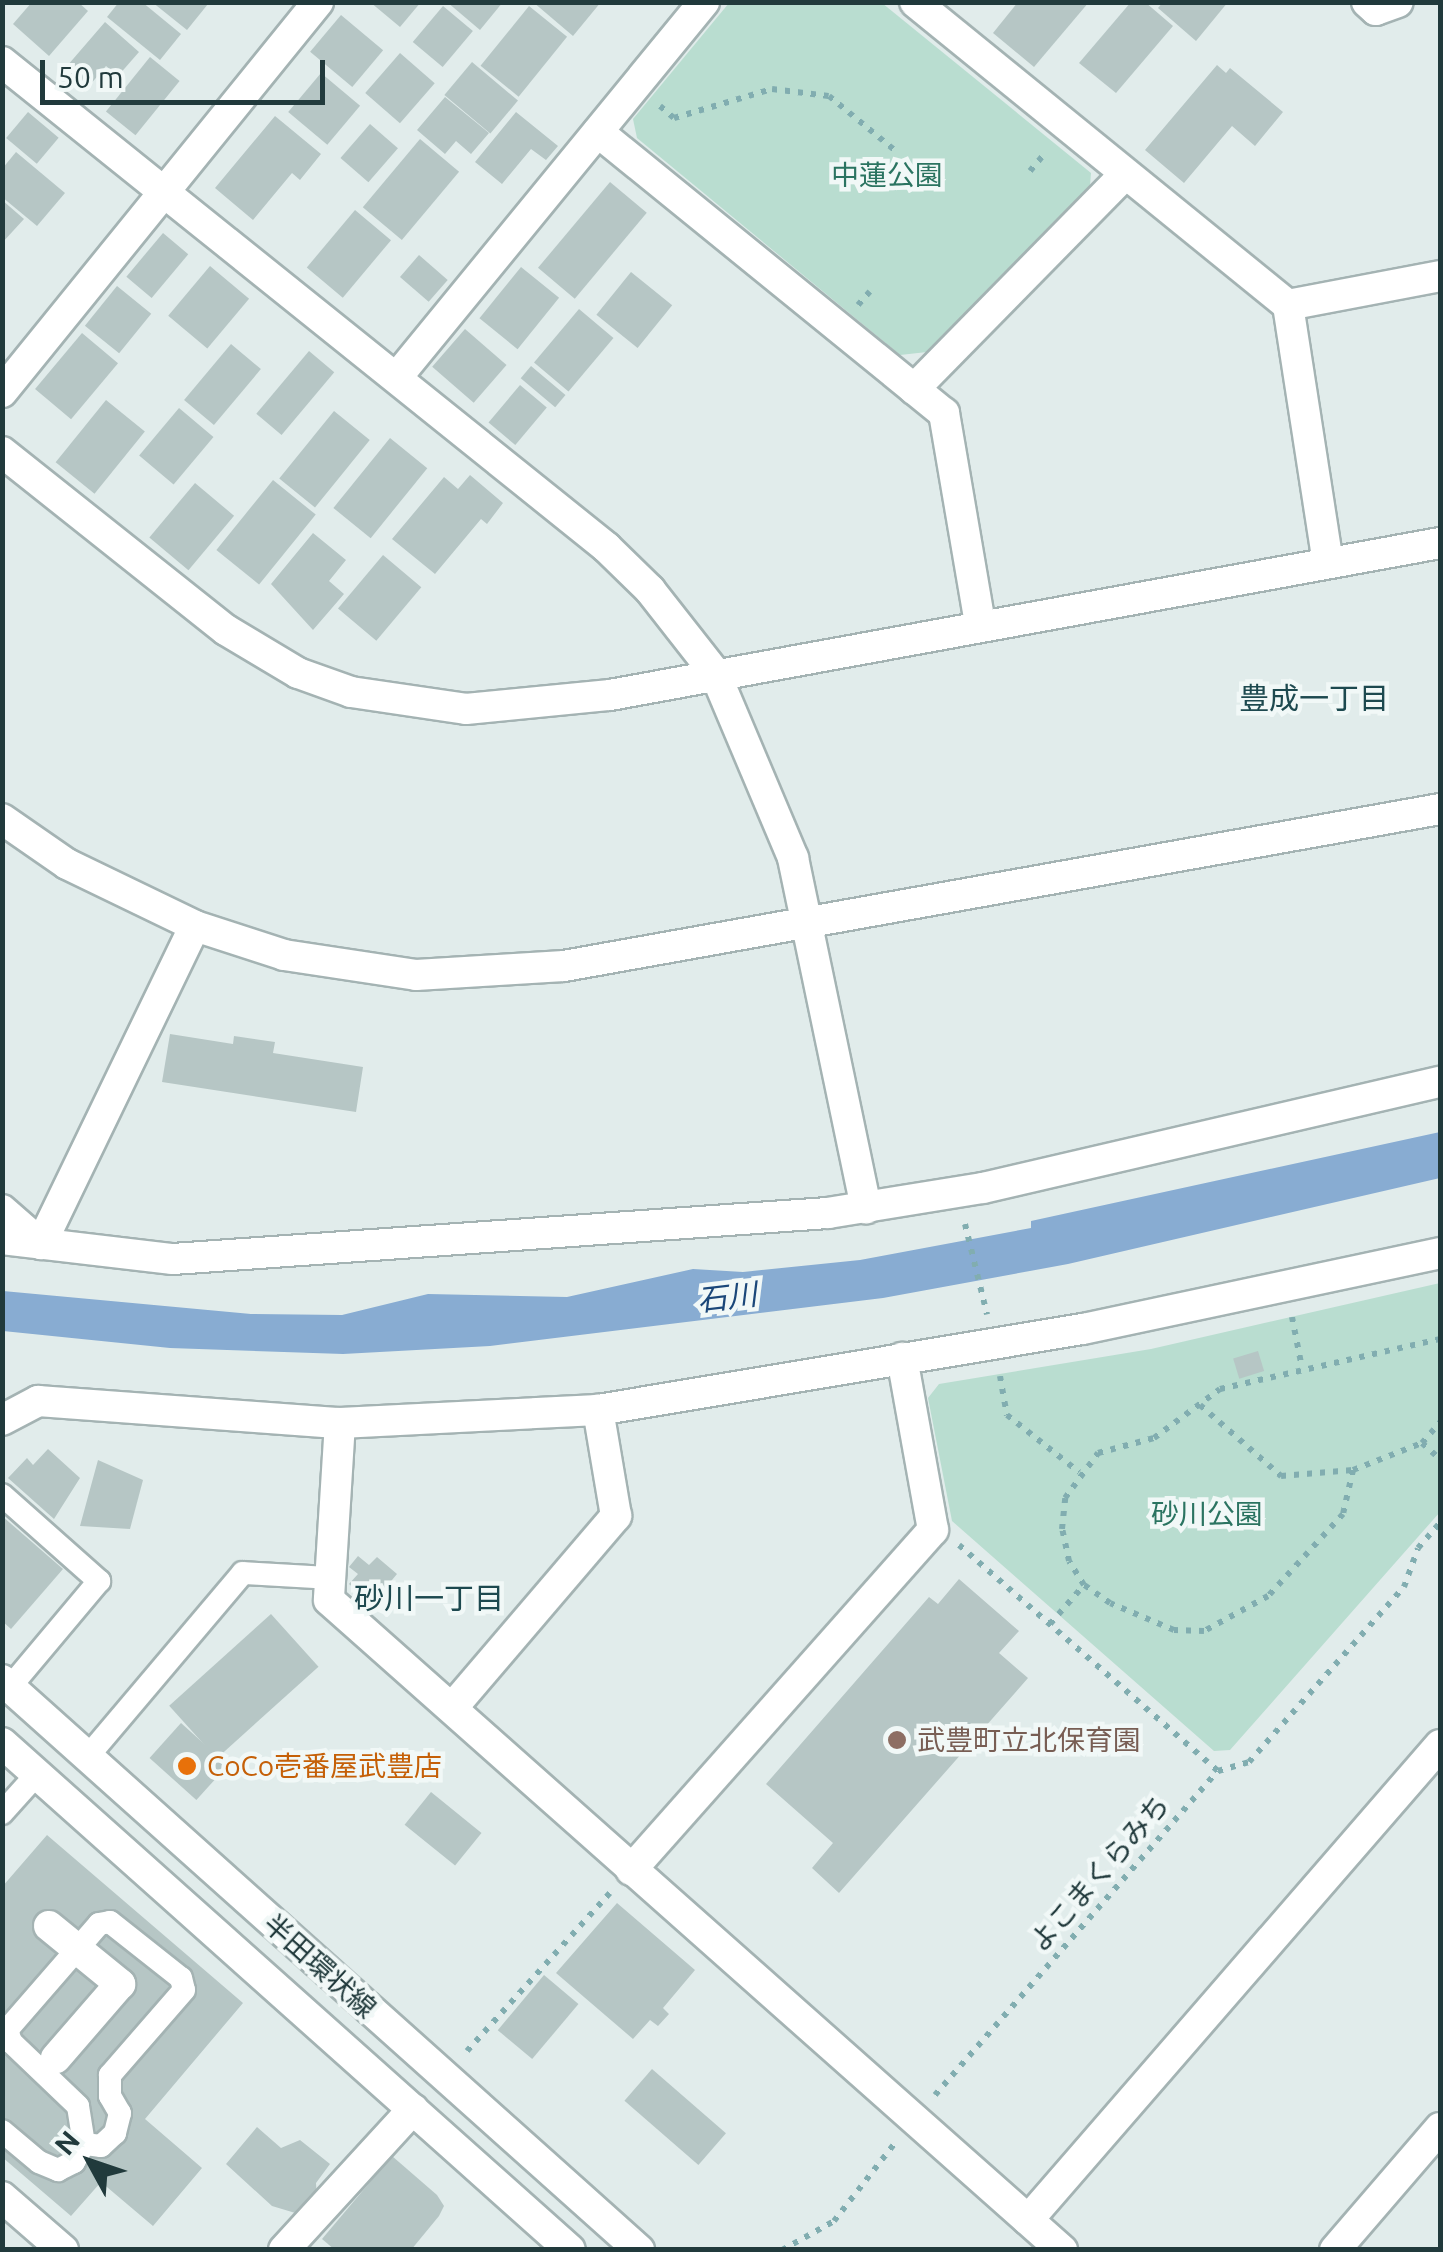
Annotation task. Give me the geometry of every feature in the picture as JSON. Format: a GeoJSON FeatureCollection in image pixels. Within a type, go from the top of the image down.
{"type":"FeatureCollection","features":[{"type":"Feature","properties":{"kind":"street"},"geometry":{"type":"LineString","coordinates":[[2,392],[318,2]]}},
{"type":"Feature","properties":{"kind":"street"},"geometry":{"type":"LineString","coordinates":[[398,376],[704,2]]}},
{"type":"Feature","properties":{"kind":"street"},"geometry":{"type":"LineString","coordinates":[[915,2],[1288,305],[1328,562]]}},
{"type":"Feature","properties":{"kind":"street"},"geometry":{"type":"LineString","coordinates":[[1367,2],[1376,10],[1398,2]]}},
{"type":"Feature","properties":{"kind":"street"},"geometry":{"type":"LineString","coordinates":[[2,62],[606,546],[650,590],[715,674],[794,858],[804,925],[866,1208]]}},
{"type":"Feature","properties":{"kind":"street"},"geometry":{"type":"LineString","coordinates":[[598,132],[944,413],[980,624]]}},
{"type":"Feature","properties":{"kind":"street"},"geometry":{"type":"LineString","coordinates":[[914,389],[1124,175]]}},
{"type":"Feature","properties":{"kind":"street"},"geometry":{"type":"LineString","coordinates":[[1288,305],[1440,276]]}},
{"type":"Feature","properties":{"kind":"street"},"geometry":{"type":"LineString","coordinates":[[2,452],[226,630],[298,673],[351,692],[466,709],[533,706],[1440,543]]}},
{"type":"Feature","properties":{"kind":"street"},"geometry":{"type":"LineString","coordinates":[[2,819],[66,864],[196,926],[284,955],[416,975],[564,966],[1440,809]]}},
{"type":"Feature","properties":{"kind":"street"},"geometry":{"type":"LineString","coordinates":[[41,1244],[196,926]]}},
{"type":"Feature","properties":{"kind":"street"},"geometry":{"type":"LineString","coordinates":[[2,1239],[173,1259],[866,1208],[1041,1176],[1440,1082]]}},
{"type":"Feature","properties":{"kind":"street"},"geometry":{"type":"LineString","coordinates":[[2,1210],[41,1244]]}},
{"type":"Feature","properties":{"kind":"street"},"geometry":{"type":"LineString","coordinates":[[2,1420],[38,1401],[340,1424],[598,1410],[1083,1330],[1440,1253]]}},
{"type":"Feature","properties":{"kind":"street"},"geometry":{"type":"LineString","coordinates":[[630,1870],[933,1530],[902,1358]]}},
{"type":"Feature","properties":{"kind":"street"},"geometry":{"type":"LineString","coordinates":[[452,1708],[616,1516],[598,1410]]}},
{"type":"Feature","properties":{"kind":"street"},"geometry":{"type":"LineString","coordinates":[[340,1424],[326,1501],[329,1600],[912,2123],[1062,2250]]}},
{"type":"Feature","properties":{"kind":"street","name":"半田環状線"},"geometry":{"type":"LineString","coordinates":[[6,1683],[639,2250]]}},
{"type":"Feature","properties":{"kind":"street","name":"半田環状線"},"geometry":{"type":"LineString","coordinates":[[2,1743],[565,2248]]}},
{"type":"Feature","properties":{"kind":"street"},"geometry":{"type":"LineString","coordinates":[[1028,2220],[1440,1745]]}},
{"type":"Feature","properties":{"kind":"street"},"geometry":{"type":"LineString","coordinates":[[49,1926],[120,1984],[56,2058]]}},
{"type":"Feature","properties":{"kind":"street"},"geometry":{"type":"LineString","coordinates":[[284,2250],[414,2109]]}},
{"type":"Feature","properties":{"kind":"street"},"geometry":{"type":"LineString","coordinates":[[1335,2250],[1440,2128]]}},
{"type":"Feature","properties":{"kind":"street"},"geometry":{"type":"LineString","coordinates":[[2,2197],[63,2250]]}},
{"type":"Feature","properties":{"kind":"lane"},"geometry":{"type":"LineString","coordinates":[[2,1495],[99,1582],[6,1683]]}},
{"type":"Feature","properties":{"kind":"lane"},"geometry":{"type":"LineString","coordinates":[[88,1755],[243,1573],[330,1578]]}},
{"type":"Feature","properties":{"kind":"lane"},"geometry":{"type":"LineString","coordinates":[[2,1813],[37,1774]]}},
{"type":"Feature","properties":{"kind":"lane"},"geometry":{"type":"LineString","coordinates":[[2,2131],[58,2170],[74,2162],[84,2144],[78,2106],[11,2042],[7,2030],[100,1924],[120,1926],[181,1978],[184,1990],[110,2076],[110,2096],[120,2113],[115,2132],[101,2146],[84,2144]]}},
{"type":"Feature","properties":{"kind":"path"},"geometry":{"type":"LineString","coordinates":[[636,86],[674,118],[772,89],[829,96],[896,152]]}},
{"type":"Feature","properties":{"kind":"path"},"geometry":{"type":"LineString","coordinates":[[960,1205],[989,1320]]}},
{"type":"Feature","properties":{"kind":"path"},"geometry":{"type":"LineString","coordinates":[[1291,1311],[1302,1368]]}},
{"type":"Feature","properties":{"kind":"path"},"geometry":{"type":"LineString","coordinates":[[1353,1470],[1344,1514],[1268,1596],[1235,1620],[1204,1631],[1174,1630],[1084,1585],[1062,1529],[1065,1498],[1079,1472],[1098,1453],[1154,1438],[1220,1389],[1440,1339]]}},
{"type":"Feature","properties":{"kind":"path"},"geometry":{"type":"LineString","coordinates":[[998,1365],[1007,1415],[1079,1472]]}},
{"type":"Feature","properties":{"kind":"path"},"geometry":{"type":"LineString","coordinates":[[1200,1405],[1282,1476],[1353,1470],[1422,1443],[1440,1422]]}},
{"type":"Feature","properties":{"kind":"path"},"geometry":{"type":"LineString","coordinates":[[1422,1443],[1440,1459]]}},
{"type":"Feature","properties":{"kind":"path","name":"よこまくらみち"},"geometry":{"type":"LineString","coordinates":[[782,2250],[834,2221],[912,2123],[1218,1772],[1249,1762],[1404,1587],[1418,1548],[1440,1524]]}},
{"type":"Feature","properties":{"kind":"path"},"geometry":{"type":"LineString","coordinates":[[933,1530],[948,1535],[1218,1772]]}},
{"type":"Feature","properties":{"kind":"path"},"geometry":{"type":"LineString","coordinates":[[1050,1624],[1084,1585]]}},
{"type":"Feature","properties":{"kind":"path"},"geometry":{"type":"LineString","coordinates":[[464,2055],[630,1870]]}},
{"type":"Feature","properties":{"kind":"green space","name":"中蓮公園"},"geometry":{"type":"Polygon","coordinates":[[[729,3],[882,3],[1091,173],[1090,186],[927,352],[900,355],[637,138],[633,119],[729,3]]]}},
{"type":"Feature","properties":{"kind":"green space","name":"砂川公園"},"geometry":{"type":"Polygon","coordinates":[[[1440,1283],[1440,1512],[1230,1750],[1214,1751],[952,1521],[928,1398],[939,1384],[1151,1349],[1440,1283]]]}},
{"type":"Feature","properties":{"kind":"water","name":"石川"},"geometry":{"type":"Polygon","coordinates":[[[1440,1132],[1440,1178],[1068,1264],[883,1298],[490,1346],[343,1354],[170,1348],[3,1331],[3,1291],[251,1314],[342,1315],[428,1294],[567,1297],[693,1269],[743,1272],[860,1260],[1031,1228],[1031,1221],[1440,1132]]]}},
{"type":"Feature","properties":{"kind":"building"},"geometry":{"type":"Polygon","coordinates":[[[32,2],[78,2],[88,11],[49,56],[13,24],[32,2]]]}},
{"type":"Feature","properties":{"kind":"building"},"geometry":{"type":"Polygon","coordinates":[[[119,2],[142,2],[181,34],[160,60],[107,17],[119,2]]]}},
{"type":"Feature","properties":{"kind":"building"},"geometry":{"type":"Polygon","coordinates":[[[152,2],[205,2],[208,4],[187,30],[152,2]]]}},
{"type":"Feature","properties":{"kind":"building"},"geometry":{"type":"Polygon","coordinates":[[[370,2],[421,2],[400,27],[370,2]]]}},
{"type":"Feature","properties":{"kind":"building"},"geometry":{"type":"Polygon","coordinates":[[[447,2],[503,2],[480,30],[447,2]]]}},
{"type":"Feature","properties":{"kind":"building"},"geometry":{"type":"Polygon","coordinates":[[[533,2],[601,2],[573,36],[533,2]]]}},
{"type":"Feature","properties":{"kind":"building"},"geometry":{"type":"Polygon","coordinates":[[[1018,2],[1089,2],[1034,67],[993,33],[1018,2]]]}},
{"type":"Feature","properties":{"kind":"building"},"geometry":{"type":"Polygon","coordinates":[[[1131,2],[1145,2],[1173,26],[1116,93],[1079,63],[1131,2]]]}},
{"type":"Feature","properties":{"kind":"building"},"geometry":{"type":"Polygon","coordinates":[[[1163,2],[1228,2],[1196,41],[1158,8],[1163,2]]]}},
{"type":"Feature","properties":{"kind":"building"},"geometry":{"type":"Polygon","coordinates":[[[443,6],[473,31],[443,67],[413,42],[443,6]]]}},
{"type":"Feature","properties":{"kind":"building"},"geometry":{"type":"Polygon","coordinates":[[[529,6],[567,37],[519,97],[481,66],[529,6]]]}},
{"type":"Feature","properties":{"kind":"building"},"geometry":{"type":"Polygon","coordinates":[[[341,15],[383,50],[352,87],[310,52],[341,15]]]}},
{"type":"Feature","properties":{"kind":"building"},"geometry":{"type":"Polygon","coordinates":[[[105,22],[139,52],[118,76],[106,66],[84,92],[61,73],[105,22]]]}},
{"type":"Feature","properties":{"kind":"building"},"geometry":{"type":"Polygon","coordinates":[[[400,53],[435,83],[400,123],[365,93],[400,53]]]}},
{"type":"Feature","properties":{"kind":"building"},"geometry":{"type":"Polygon","coordinates":[[[150,57],[180,81],[135,135],[106,111],[150,57]]]}},
{"type":"Feature","properties":{"kind":"building"},"geometry":{"type":"Polygon","coordinates":[[[472,62],[518,101],[490,134],[444,95],[472,62]]]}},
{"type":"Feature","properties":{"kind":"building"},"geometry":{"type":"Polygon","coordinates":[[[1217,65],[1226,73],[1230,68],[1283,112],[1255,146],[1232,126],[1184,183],[1145,150],[1217,65]]]}},
{"type":"Feature","properties":{"kind":"building"},"geometry":{"type":"Polygon","coordinates":[[[321,73],[360,106],[327,145],[288,112],[321,73]]]}},
{"type":"Feature","properties":{"kind":"building"},"geometry":{"type":"Polygon","coordinates":[[[445,97],[489,133],[471,154],[456,141],[445,154],[417,130],[445,97]]]}},
{"type":"Feature","properties":{"kind":"building"},"geometry":{"type":"Polygon","coordinates":[[[28,112],[59,138],[37,164],[6,138],[28,112]]]}},
{"type":"Feature","properties":{"kind":"building"},"geometry":{"type":"Polygon","coordinates":[[[516,112],[558,146],[546,160],[531,149],[502,184],[475,162],[516,112]]]}},
{"type":"Feature","properties":{"kind":"building"},"geometry":{"type":"Polygon","coordinates":[[[275,116],[321,154],[300,180],[292,173],[253,220],[215,188],[275,116]]]}},
{"type":"Feature","properties":{"kind":"building"},"geometry":{"type":"Polygon","coordinates":[[[370,124],[398,148],[368,182],[340,158],[370,124]]]}},
{"type":"Feature","properties":{"kind":"building"},"geometry":{"type":"Polygon","coordinates":[[[420,139],[459,172],[402,240],[363,207],[420,139]]]}},
{"type":"Feature","properties":{"kind":"building"},"geometry":{"type":"Polygon","coordinates":[[[16,152],[65,193],[37,226],[2,197],[2,169],[16,152]]]}},
{"type":"Feature","properties":{"kind":"building"},"geometry":{"type":"Polygon","coordinates":[[[610,182],[647,213],[575,299],[538,268],[610,182]]]}},
{"type":"Feature","properties":{"kind":"building"},"geometry":{"type":"Polygon","coordinates":[[[2,200],[24,219],[2,243],[2,200]]]}},
{"type":"Feature","properties":{"kind":"building"},"geometry":{"type":"Polygon","coordinates":[[[355,210],[391,240],[343,298],[307,267],[355,210]]]}},
{"type":"Feature","properties":{"kind":"building"},"geometry":{"type":"Polygon","coordinates":[[[163,233],[188,254],[152,298],[126,277],[163,233]]]}},
{"type":"Feature","properties":{"kind":"building"},"geometry":{"type":"Polygon","coordinates":[[[419,255],[448,280],[429,302],[400,277],[419,255]]]}},
{"type":"Feature","properties":{"kind":"building"},"geometry":{"type":"Polygon","coordinates":[[[210,266],[249,299],[207,349],[168,316],[210,266]]]}},
{"type":"Feature","properties":{"kind":"building"},"geometry":{"type":"Polygon","coordinates":[[[521,267],[559,298],[518,349],[479,318],[521,267]]]}},
{"type":"Feature","properties":{"kind":"building"},"geometry":{"type":"Polygon","coordinates":[[[631,272],[672,305],[638,348],[596,315],[631,272]]]}},
{"type":"Feature","properties":{"kind":"building"},"geometry":{"type":"Polygon","coordinates":[[[117,286],[151,314],[119,353],[85,326],[117,286]]]}},
{"type":"Feature","properties":{"kind":"building"},"geometry":{"type":"Polygon","coordinates":[[[579,309],[613,338],[568,392],[534,363],[579,309]]]}},
{"type":"Feature","properties":{"kind":"building"},"geometry":{"type":"Polygon","coordinates":[[[465,329],[507,365],[474,403],[432,367],[465,329]]]}},
{"type":"Feature","properties":{"kind":"building"},"geometry":{"type":"Polygon","coordinates":[[[82,333],[118,363],[71,419],[35,389],[82,333]]]}},
{"type":"Feature","properties":{"kind":"building"},"geometry":{"type":"Polygon","coordinates":[[[231,344],[261,369],[214,425],[184,400],[231,344]]]}},
{"type":"Feature","properties":{"kind":"building"},"geometry":{"type":"Polygon","coordinates":[[[309,351],[334,372],[282,435],[256,414],[309,351]]]}},
{"type":"Feature","properties":{"kind":"building"},"geometry":{"type":"Polygon","coordinates":[[[531,366],[565,395],[555,407],[521,378],[531,366]]]}},
{"type":"Feature","properties":{"kind":"building"},"geometry":{"type":"Polygon","coordinates":[[[520,385],[547,407],[515,445],[489,423],[520,385]]]}},
{"type":"Feature","properties":{"kind":"building"},"geometry":{"type":"Polygon","coordinates":[[[106,400],[145,431],[95,494],[56,462],[106,400]]]}},
{"type":"Feature","properties":{"kind":"building"},"geometry":{"type":"Polygon","coordinates":[[[179,408],[213,437],[174,484],[139,455],[179,408]]]}},
{"type":"Feature","properties":{"kind":"building"},"geometry":{"type":"Polygon","coordinates":[[[334,411],[370,440],[315,508],[279,479],[334,411]]]}},
{"type":"Feature","properties":{"kind":"building"},"geometry":{"type":"Polygon","coordinates":[[[390,438],[427,468],[371,538],[333,508],[390,438]]]}},
{"type":"Feature","properties":{"kind":"building"},"geometry":{"type":"Polygon","coordinates":[[[470,475],[503,503],[487,524],[481,519],[435,574],[392,539],[444,477],[458,489],[470,475]]]}},
{"type":"Feature","properties":{"kind":"building"},"geometry":{"type":"Polygon","coordinates":[[[273,480],[316,515],[259,585],[216,550],[273,480]]]}},
{"type":"Feature","properties":{"kind":"building"},"geometry":{"type":"Polygon","coordinates":[[[195,483],[234,516],[188,570],[149,537],[195,483]]]}},
{"type":"Feature","properties":{"kind":"building"},"geometry":{"type":"Polygon","coordinates":[[[313,533],[346,560],[329,581],[344,594],[313,630],[271,584],[313,533]]]}},
{"type":"Feature","properties":{"kind":"building"},"geometry":{"type":"Polygon","coordinates":[[[383,555],[421,587],[376,641],[338,609],[383,555]]]}},
{"type":"Feature","properties":{"kind":"building"},"geometry":{"type":"Polygon","coordinates":[[[170,1034],[233,1044],[234,1036],[275,1042],[273,1053],[363,1067],[356,1112],[162,1082],[170,1034]]]}},
{"type":"Feature","properties":{"kind":"building"},"geometry":{"type":"Polygon","coordinates":[[[1258,1351],[1264,1371],[1239,1379],[1233,1359],[1258,1351]]]}},
{"type":"Feature","properties":{"kind":"building"},"geometry":{"type":"Polygon","coordinates":[[[48,1449],[80,1478],[54,1519],[8,1478],[27,1458],[33,1465],[48,1449]]]}},
{"type":"Feature","properties":{"kind":"building"},"geometry":{"type":"Polygon","coordinates":[[[98,1460],[143,1480],[130,1529],[80,1526],[98,1460]]]}},
{"type":"Feature","properties":{"kind":"building"},"geometry":{"type":"Polygon","coordinates":[[[2,1516],[63,1569],[11,1629],[2,1621],[2,1516]]]}},
{"type":"Feature","properties":{"kind":"building"},"geometry":{"type":"Polygon","coordinates":[[[358,1556],[369,1565],[377,1557],[397,1574],[372,1604],[349,1584],[358,1574],[349,1567],[358,1556]]]}},
{"type":"Feature","properties":{"kind":"building"},"geometry":{"type":"Polygon","coordinates":[[[959,1579],[1019,1631],[999,1653],[1028,1678],[839,1893],[812,1868],[833,1843],[766,1784],[929,1597],[938,1604],[959,1579]]]}},
{"type":"Feature","properties":{"kind":"building"},"geometry":{"type":"Polygon","coordinates":[[[271,1614],[319,1667],[217,1758],[169,1706],[271,1614]]]}},
{"type":"Feature","properties":{"kind":"building"},"geometry":{"type":"Polygon","coordinates":[[[181,1723],[228,1765],[196,1800],[150,1758],[181,1723]]]}},
{"type":"Feature","properties":{"kind":"building"},"geometry":{"type":"Polygon","coordinates":[[[431,1792],[482,1833],[455,1866],[405,1825],[431,1792]]]}},
{"type":"Feature","properties":{"kind":"building"},"geometry":{"type":"Polygon","coordinates":[[[47,1835],[243,2003],[145,2119],[202,2168],[153,2226],[101,2182],[71,2216],[2,2157],[2,1887],[47,1835]]]}},
{"type":"Feature","properties":{"kind":"building"},"geometry":{"type":"Polygon","coordinates":[[[617,1903],[695,1970],[663,2008],[669,2014],[658,2026],[650,2020],[633,2039],[556,1973],[617,1903]]]}},
{"type":"Feature","properties":{"kind":"building"},"geometry":{"type":"Polygon","coordinates":[[[544,1975],[578,2004],[532,2059],[498,2030],[544,1975]]]}},
{"type":"Feature","properties":{"kind":"building"},"geometry":{"type":"Polygon","coordinates":[[[652,2069],[726,2133],[698,2165],[624,2101],[652,2069]]]}},
{"type":"Feature","properties":{"kind":"building"},"geometry":{"type":"Polygon","coordinates":[[[257,2127],[281,2148],[300,2140],[330,2164],[316,2183],[317,2200],[302,2215],[272,2206],[226,2164],[257,2127]]]}},
{"type":"Feature","properties":{"kind":"building"},"geometry":{"type":"Polygon","coordinates":[[[392,2156],[437,2195],[444,2206],[439,2216],[411,2250],[335,2250],[322,2239],[392,2156]]]}},
{"type":"Feature","properties":{"kind":"place","name":"武豊町立北保育園"},"geometry":{"type":"Point","coordinates":[897,1740]}},
{"type":"Feature","properties":{"kind":"place","name":"CoCo壱番屋武豊店"},"geometry":{"type":"Point","coordinates":[187,1766]}},
{"type":"Feature","properties":{"kind":"district","name":"豊成一丁目"},"geometry":{"type":"Point","coordinates":[1314,698]}},
{"type":"Feature","properties":{"kind":"district","name":"砂川一丁目"},"geometry":{"type":"Point","coordinates":[429,1598]}}]}
